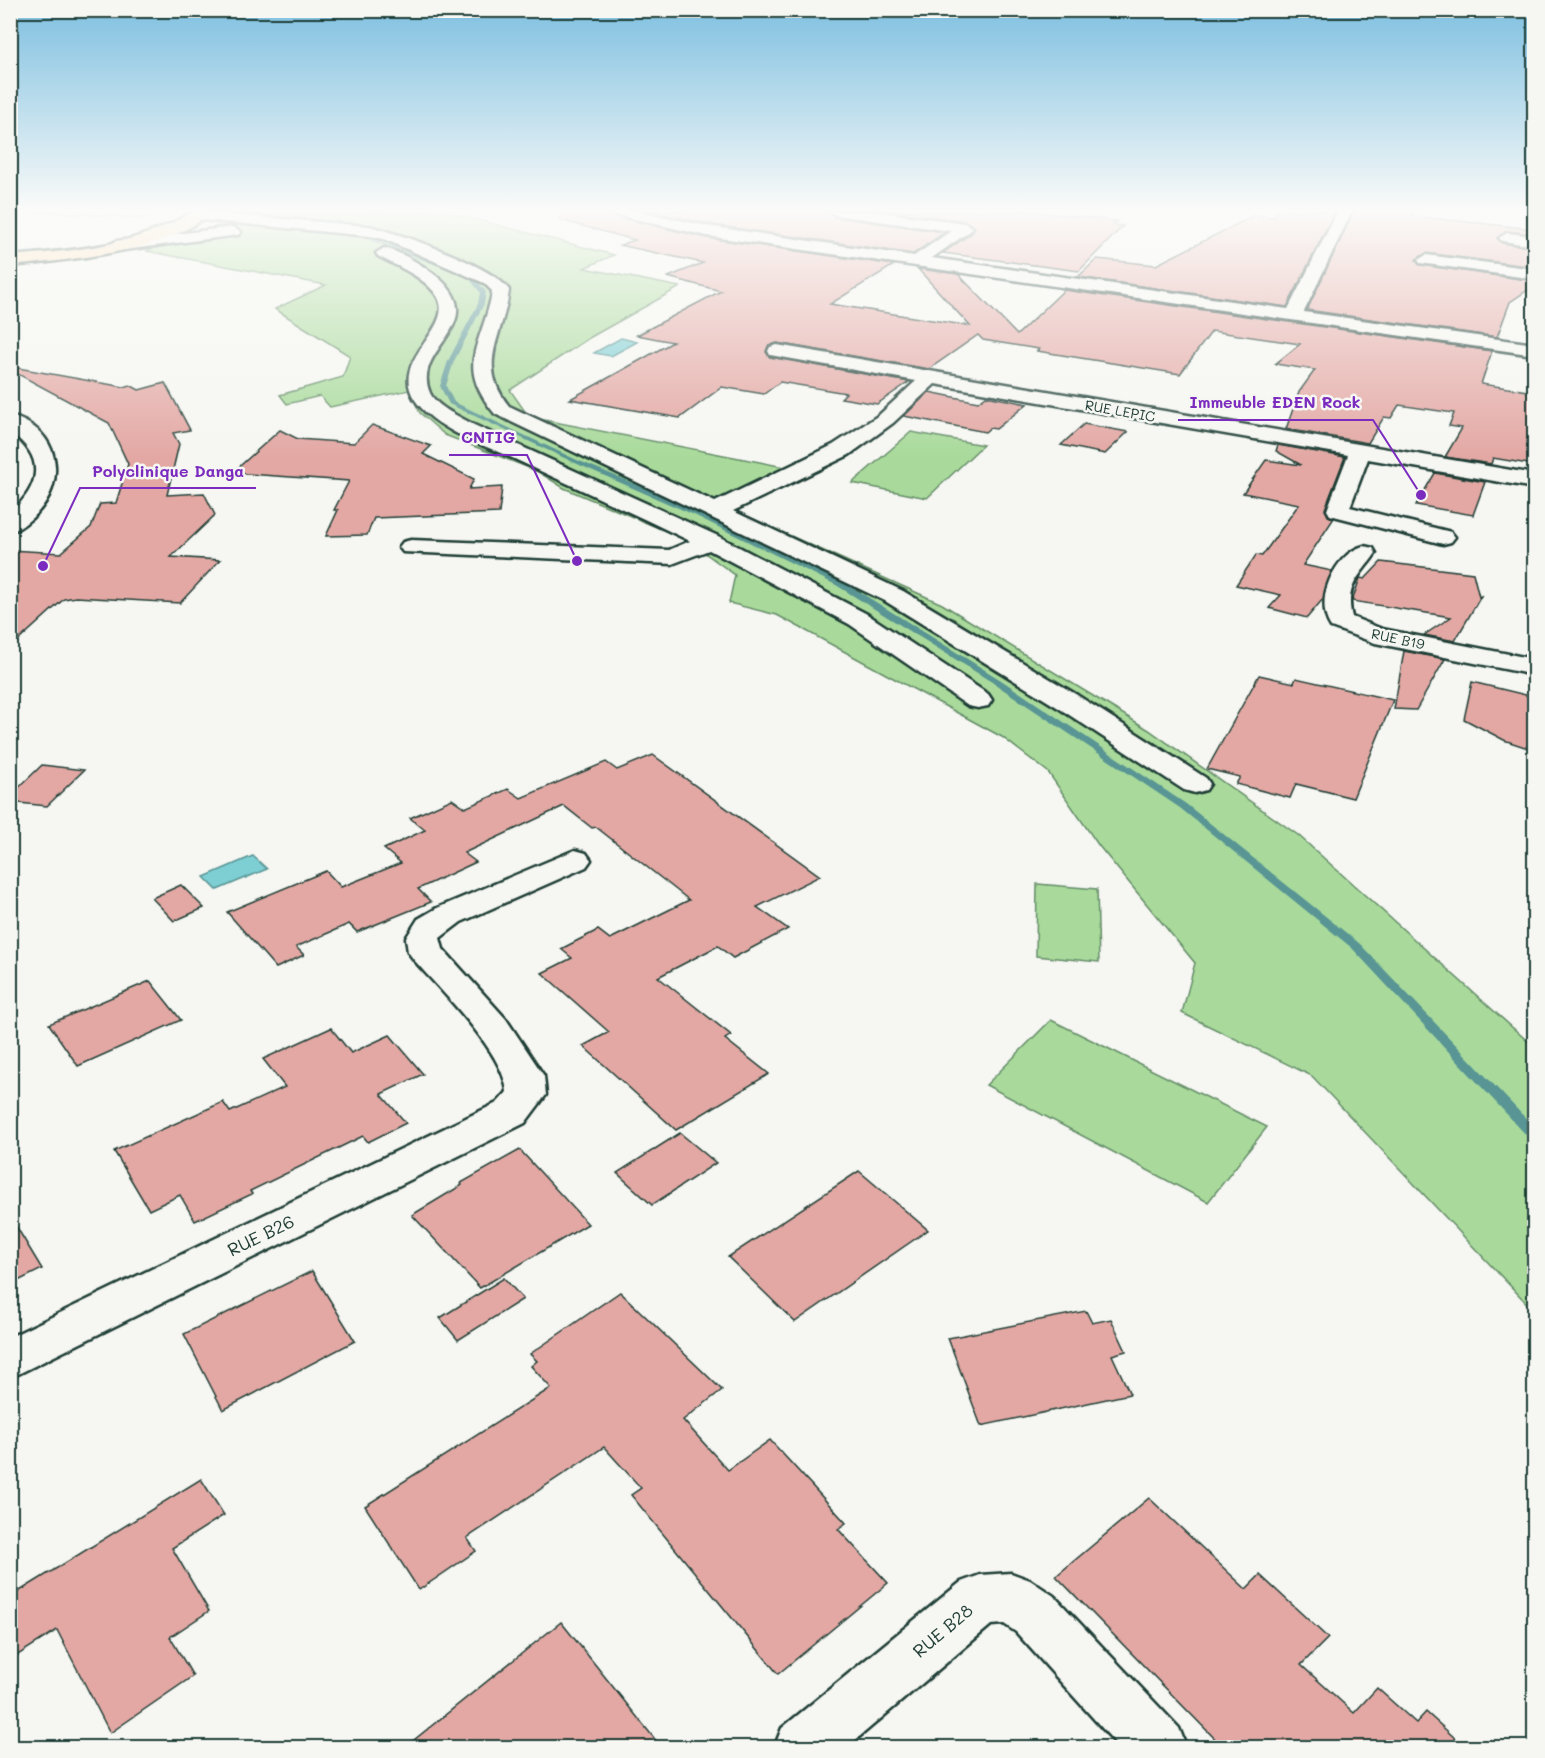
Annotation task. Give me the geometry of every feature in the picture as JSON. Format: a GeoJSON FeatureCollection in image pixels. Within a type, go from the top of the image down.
{"type":"FeatureCollection","features":[{"type":"Feature","properties":{"kind":"street"},"geometry":{"type":"LineString","coordinates":[[444,293],[451,306],[449,321],[423,358],[420,368],[419,391],[429,405],[467,429],[710,540],[858,619],[978,700]]}},
{"type":"Feature","properties":{"kind":"street"},"geometry":{"type":"LineString","coordinates":[[501,293],[498,311],[482,356],[481,377],[487,395],[502,410],[894,596],[1066,701],[1195,784]]}},
{"type":"Feature","properties":{"kind":"street"},"geometry":{"type":"LineString","coordinates":[[1136,293],[1534,350]]}},
{"type":"Feature","properties":{"kind":"street"},"geometry":{"type":"LineString","coordinates":[[1293,316],[1305,293]]}},
{"type":"Feature","properties":{"kind":"street","name":"RUE LEPIC"},"geometry":{"type":"LineString","coordinates":[[777,351],[1534,481]]}},
{"type":"Feature","properties":{"kind":"street"},"geometry":{"type":"LineString","coordinates":[[715,511],[841,450],[886,419],[930,378]]}},
{"type":"Feature","properties":{"kind":"street"},"geometry":{"type":"LineString","coordinates":[[10,422],[35,440],[44,452],[46,465],[45,480],[39,497],[10,525]]}},
{"type":"Feature","properties":{"kind":"street"},"geometry":{"type":"LineString","coordinates":[[1360,451],[1338,510],[1443,537]]}},
{"type":"Feature","properties":{"kind":"street"},"geometry":{"type":"LineString","coordinates":[[411,547],[672,557],[710,540]]}},
{"type":"Feature","properties":{"kind":"street","name":"RUE B19"},"geometry":{"type":"LineString","coordinates":[[1364,553],[1350,564],[1337,598],[1336,611],[1340,621],[1375,635],[1534,667]]}},
{"type":"Feature","properties":{"kind":"street","name":"RUE B26"},"geometry":{"type":"LineString","coordinates":[[10,1359],[519,1104],[525,1076],[493,1028],[426,952],[423,939],[430,927],[449,915],[575,860]]}},
{"type":"Feature","properties":{"kind":"street","name":"RUE B28"},"geometry":{"type":"LineString","coordinates":[[802,1748],[980,1600],[1011,1598],[1035,1614],[1159,1748]]}},
{"type":"Feature","properties":{"kind":"green space"},"geometry":{"type":"Polygon","coordinates":[[[309,293],[669,293],[589,338],[510,390],[529,417],[805,471],[731,509],[942,604],[1149,730],[1298,835],[1534,1047],[1534,1311],[1312,1076],[1182,1013],[1195,963],[1099,846],[1048,772],[1002,737],[777,615],[729,603],[735,575],[687,540],[564,488],[537,471],[445,435],[420,413],[409,390],[330,407],[320,396],[287,404],[280,395],[343,377],[350,356],[275,309],[309,293]]]}},
{"type":"Feature","properties":{"kind":"green space"},"geometry":{"type":"Polygon","coordinates":[[[911,432],[983,445],[927,498],[852,483],[911,432]]]}},
{"type":"Feature","properties":{"kind":"green space"},"geometry":{"type":"Polygon","coordinates":[[[1037,884],[1097,889],[1099,962],[1036,956],[1037,884]]]}},
{"type":"Feature","properties":{"kind":"green space"},"geometry":{"type":"Polygon","coordinates":[[[1051,1020],[1267,1127],[1208,1202],[986,1085],[1051,1020]]]}},
{"type":"Feature","properties":{"kind":"water"},"geometry":{"type":"Polygon","coordinates":[[[621,338],[637,342],[611,356],[594,353],[621,338]]]}},
{"type":"Feature","properties":{"kind":"water"},"geometry":{"type":"Polygon","coordinates":[[[253,856],[267,869],[217,890],[204,877],[253,856]]]}},
{"type":"Feature","properties":{"kind":"building"},"geometry":{"type":"Polygon","coordinates":[[[717,293],[848,293],[830,304],[970,326],[940,293],[976,293],[1017,335],[1061,293],[1085,293],[1492,351],[1481,384],[1534,392],[1534,465],[1493,458],[1491,464],[1445,457],[1462,428],[1449,426],[1454,413],[1399,405],[1391,418],[1384,417],[1368,443],[1286,429],[1299,392],[1315,370],[1275,364],[1300,344],[1212,331],[1180,374],[1037,351],[1039,349],[983,340],[978,335],[929,369],[777,343],[768,346],[766,352],[770,357],[909,382],[877,404],[841,398],[846,393],[780,382],[764,394],[722,387],[680,418],[570,399],[673,342],[637,335],[717,293]]]}},
{"type":"Feature","properties":{"kind":"building"},"geometry":{"type":"Polygon","coordinates":[[[1190,293],[1294,293],[1287,307],[1190,293]]]}},
{"type":"Feature","properties":{"kind":"building"},"geometry":{"type":"Polygon","coordinates":[[[1315,293],[1523,293],[1510,302],[1497,337],[1307,310],[1315,293]]]}},
{"type":"Feature","properties":{"kind":"building"},"geometry":{"type":"Polygon","coordinates":[[[18,368],[124,387],[130,385],[139,390],[165,383],[190,430],[173,433],[179,444],[167,495],[204,493],[215,515],[171,557],[220,560],[180,603],[76,597],[64,599],[10,648],[10,550],[61,553],[91,527],[100,504],[116,503],[128,464],[109,423],[16,373],[18,368]]]}},
{"type":"Feature","properties":{"kind":"building"},"geometry":{"type":"Polygon","coordinates":[[[929,392],[978,402],[986,396],[1027,404],[996,429],[990,428],[985,432],[904,416],[929,392]]]}},
{"type":"Feature","properties":{"kind":"building"},"geometry":{"type":"Polygon","coordinates":[[[1084,424],[1128,432],[1105,454],[1061,445],[1084,424]]]}},
{"type":"Feature","properties":{"kind":"building"},"geometry":{"type":"Polygon","coordinates":[[[372,425],[431,446],[423,454],[474,479],[469,489],[502,487],[499,513],[374,518],[367,535],[326,536],[338,510],[334,510],[349,481],[232,473],[280,430],[298,439],[354,443],[372,425]]]}},
{"type":"Feature","properties":{"kind":"building"},"geometry":{"type":"Polygon","coordinates":[[[1278,445],[1345,457],[1325,509],[1328,516],[1334,518],[1303,565],[1332,571],[1323,599],[1307,618],[1269,608],[1281,595],[1236,585],[1256,555],[1262,556],[1299,504],[1243,493],[1266,460],[1301,465],[1276,451],[1278,445]]]}},
{"type":"Feature","properties":{"kind":"building"},"geometry":{"type":"Polygon","coordinates":[[[1435,473],[1485,482],[1473,515],[1416,505],[1435,473]]]}},
{"type":"Feature","properties":{"kind":"building"},"geometry":{"type":"Polygon","coordinates":[[[1381,562],[1473,573],[1479,597],[1481,596],[1455,641],[1424,635],[1451,617],[1352,601],[1360,578],[1365,579],[1381,562]]]}},
{"type":"Feature","properties":{"kind":"building"},"geometry":{"type":"Polygon","coordinates":[[[1404,651],[1445,659],[1416,710],[1394,709],[1404,651]]]}},
{"type":"Feature","properties":{"kind":"building"},"geometry":{"type":"Polygon","coordinates":[[[1259,675],[1294,683],[1296,678],[1393,700],[1353,798],[1296,784],[1290,798],[1236,784],[1240,777],[1207,769],[1259,675]]]}},
{"type":"Feature","properties":{"kind":"building"},"geometry":{"type":"Polygon","coordinates":[[[1472,682],[1534,697],[1534,750],[1504,740],[1464,719],[1472,682]]]}},
{"type":"Feature","properties":{"kind":"building"},"geometry":{"type":"Polygon","coordinates":[[[653,755],[820,876],[757,907],[788,929],[733,958],[718,946],[658,977],[731,1035],[725,1039],[769,1074],[676,1130],[583,1046],[609,1032],[542,973],[572,958],[561,949],[598,930],[610,939],[689,900],[596,827],[592,828],[564,806],[464,853],[476,862],[418,889],[431,902],[357,932],[349,924],[296,947],[304,955],[276,968],[227,912],[326,871],[341,887],[401,863],[384,849],[425,830],[410,818],[452,799],[465,808],[508,789],[521,798],[606,762],[617,770],[653,755]]]}},
{"type":"Feature","properties":{"kind":"building"},"geometry":{"type":"Polygon","coordinates":[[[42,765],[84,770],[47,806],[10,802],[10,796],[42,765]]]}},
{"type":"Feature","properties":{"kind":"building"},"geometry":{"type":"Polygon","coordinates":[[[181,885],[204,908],[174,921],[152,898],[181,885]]]}},
{"type":"Feature","properties":{"kind":"building"},"geometry":{"type":"Polygon","coordinates":[[[150,981],[181,1020],[78,1066],[49,1024],[150,981]]]}},
{"type":"Feature","properties":{"kind":"building"},"geometry":{"type":"Polygon","coordinates":[[[331,1028],[351,1053],[390,1035],[423,1074],[381,1094],[406,1123],[368,1142],[363,1136],[250,1191],[252,1194],[195,1221],[180,1195],[149,1210],[114,1151],[223,1102],[230,1112],[285,1087],[263,1059],[331,1028]]]}},
{"type":"Feature","properties":{"kind":"building"},"geometry":{"type":"Polygon","coordinates":[[[680,1133],[716,1163],[652,1205],[617,1173],[680,1133]]]}},
{"type":"Feature","properties":{"kind":"building"},"geometry":{"type":"Polygon","coordinates":[[[520,1150],[588,1224],[480,1288],[412,1215],[462,1185],[461,1183],[520,1150]]]}},
{"type":"Feature","properties":{"kind":"building"},"geometry":{"type":"Polygon","coordinates":[[[859,1171],[928,1230],[795,1322],[728,1257],[859,1171]]]}},
{"type":"Feature","properties":{"kind":"building"},"geometry":{"type":"Polygon","coordinates":[[[10,1216],[42,1269],[10,1285],[10,1216]]]}},
{"type":"Feature","properties":{"kind":"building"},"geometry":{"type":"Polygon","coordinates":[[[312,1271],[355,1341],[223,1410],[184,1334],[312,1271]]]}},
{"type":"Feature","properties":{"kind":"building"},"geometry":{"type":"Polygon","coordinates":[[[504,1278],[523,1299],[458,1340],[440,1318],[504,1278]]]}},
{"type":"Feature","properties":{"kind":"building"},"geometry":{"type":"Polygon","coordinates":[[[620,1292],[722,1390],[683,1420],[728,1470],[770,1440],[846,1523],[838,1529],[888,1583],[778,1674],[631,1495],[641,1488],[604,1447],[467,1538],[476,1551],[419,1590],[365,1506],[551,1388],[531,1366],[537,1361],[530,1354],[620,1292]]]}},
{"type":"Feature","properties":{"kind":"building"},"geometry":{"type":"Polygon","coordinates":[[[1086,1311],[1092,1323],[1111,1319],[1126,1351],[1112,1355],[1130,1394],[981,1426],[948,1338],[1086,1311]]]}},
{"type":"Feature","properties":{"kind":"building"},"geometry":{"type":"Polygon","coordinates":[[[201,1479],[224,1515],[172,1548],[209,1611],[170,1637],[193,1676],[110,1733],[57,1630],[10,1660],[10,1597],[201,1479]]]}},
{"type":"Feature","properties":{"kind":"building"},"geometry":{"type":"Polygon","coordinates":[[[1149,1498],[1246,1589],[1260,1575],[1328,1638],[1301,1665],[1354,1713],[1377,1688],[1416,1723],[1426,1712],[1466,1748],[1224,1748],[1056,1576],[1149,1498]]]}},
{"type":"Feature","properties":{"kind":"building"},"geometry":{"type":"Polygon","coordinates":[[[561,1622],[662,1748],[404,1748],[561,1622]]]}},
{"type":"Feature","properties":{"kind":"waterway"},"geometry":{"type":"LineString","coordinates":[[483,293],[481,304],[451,361],[443,386],[451,403],[575,461],[695,512],[839,583],[998,682],[1183,806],[1356,946],[1534,1135]]}},
{"type":"Feature","properties":{"kind":"place","name":"Immeuble EDEN Rock"},"geometry":{"type":"Point","coordinates":[1421,495]}},
{"type":"Feature","properties":{"kind":"place","name":"CNTIG"},"geometry":{"type":"Point","coordinates":[577,561]}},
{"type":"Feature","properties":{"kind":"place","name":"Polyclinique Danga"},"geometry":{"type":"Point","coordinates":[43,566]}}]}
